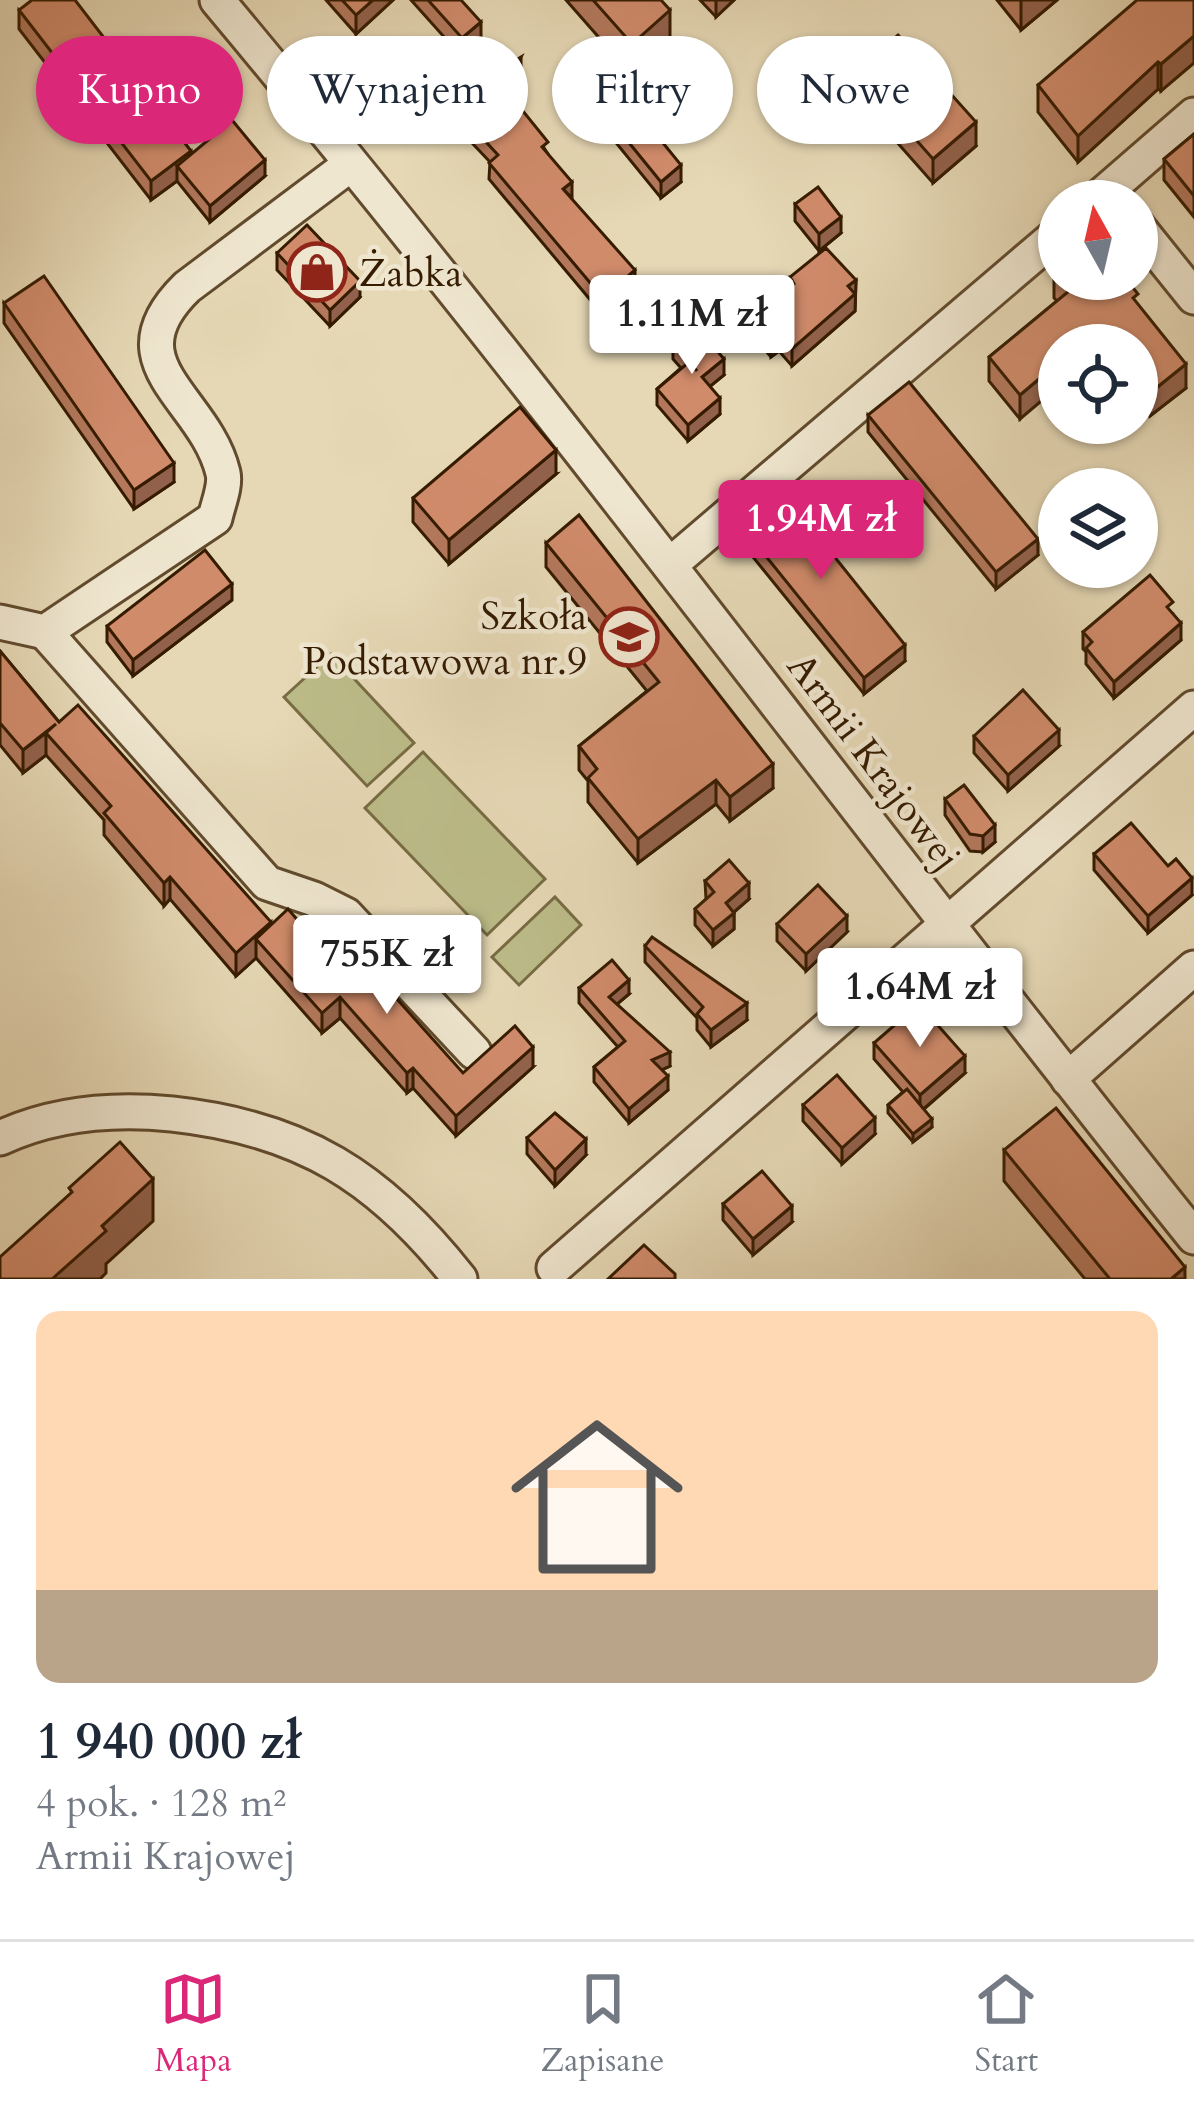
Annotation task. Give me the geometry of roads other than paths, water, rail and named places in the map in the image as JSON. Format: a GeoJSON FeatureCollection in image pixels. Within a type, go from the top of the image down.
{"type":"FeatureCollection","features":[{"type":"Feature","properties":{"kind":"street","name":"Armii Krajowej"},"geometry":{"type":"LineString","coordinates":[[220,1],[671,564],[946,925],[1194,1237]]}},
{"type":"Feature","properties":{"kind":"street"},"geometry":{"type":"LineString","coordinates":[[1125,180],[1194,115]]}},
{"type":"Feature","properties":{"kind":"street"},"geometry":{"type":"LineString","coordinates":[[45,632],[215,518],[225,478],[212,444],[158,365],[155,337],[164,309],[187,286],[351,164]]}},
{"type":"Feature","properties":{"kind":"street"},"geometry":{"type":"LineString","coordinates":[[671,564],[1038,251]]}},
{"type":"Feature","properties":{"kind":"street"},"geometry":{"type":"LineString","coordinates":[[1158,252],[1194,297]]}},
{"type":"Feature","properties":{"kind":"street"},"geometry":{"type":"LineString","coordinates":[[0,622],[45,632],[266,883],[346,915],[474,1052]]}},
{"type":"Feature","properties":{"kind":"street"},"geometry":{"type":"LineString","coordinates":[[554,1268],[1194,708]]}},
{"type":"Feature","properties":{"kind":"street"},"geometry":{"type":"LineString","coordinates":[[1068,1079],[1194,968]]}},
{"type":"Feature","properties":{"kind":"street"},"geometry":{"type":"LineString","coordinates":[[0,1138],[36,1122],[143,1111],[269,1131],[324,1157],[381,1195],[421,1231],[460,1279]]}},
{"type":"Feature","properties":{"kind":"place","name":"Żabka"},"geometry":{"type":"Point","coordinates":[317,272]}},
{"type":"Feature","properties":{"kind":"place","name":"Szkoła Podstawowa nr.9"},"geometry":{"type":"Point","coordinates":[629,637]}}]}
